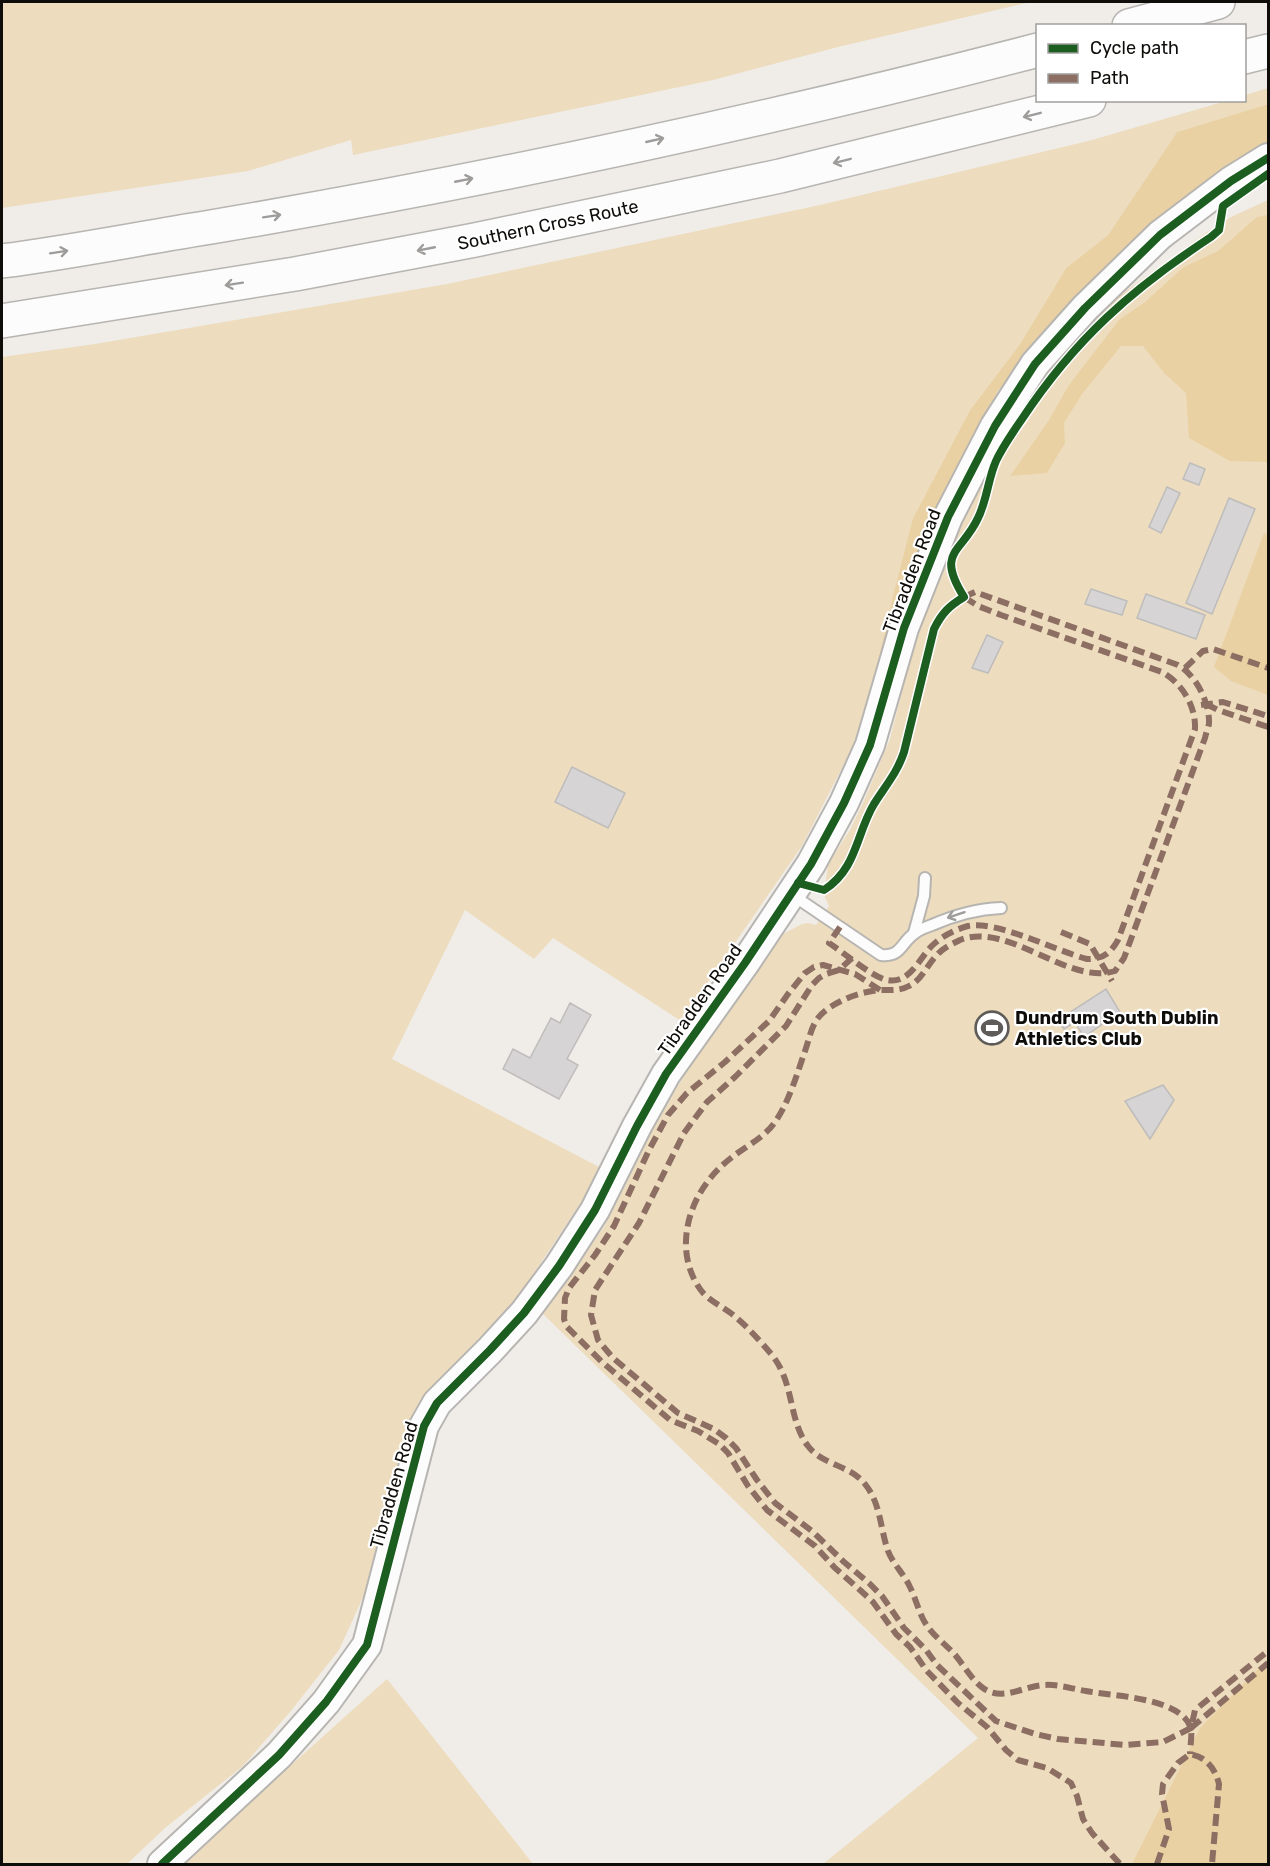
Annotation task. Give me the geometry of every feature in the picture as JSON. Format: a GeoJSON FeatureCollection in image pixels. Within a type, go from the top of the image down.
{"type":"FeatureCollection","features":[{"type":"Feature","properties":{"kind":"highway"},"geometry":{"type":"LineString","coordinates":[[1137,24],[1218,2]]}},
{"type":"Feature","properties":{"kind":"highway"},"geometry":{"type":"LineString","coordinates":[[2,261],[346,204],[564,160],[920,80],[1036,51]]}},
{"type":"Feature","properties":{"kind":"highway"},"geometry":{"type":"LineString","coordinates":[[1246,57],[1269,51]]}},
{"type":"Feature","properties":{"kind":"highway","name":"Southern Cross Route"},"geometry":{"type":"LineString","coordinates":[[2,321],[295,274],[475,240],[780,176],[1081,102]]}},
{"type":"Feature","properties":{"kind":"street","name":"Tibradden Road"},"geometry":{"type":"LineString","coordinates":[[162,1864],[279,1755],[326,1702],[367,1645],[424,1425],[437,1403],[524,1313],[559,1266],[595,1210],[666,1074],[811,864],[844,803],[870,746],[904,628],[948,517],[1006,408],[1035,364],[1085,308],[1160,235],[1231,181],[1269,158]]}},
{"type":"Feature","properties":{"kind":"lane"},"geometry":{"type":"LineString","coordinates":[[914,933],[924,896],[925,879]]}},
{"type":"Feature","properties":{"kind":"lane"},"geometry":{"type":"LineString","coordinates":[[791,894],[881,955],[894,954],[914,933],[953,916],[977,910],[1001,908]]}},
{"type":"Feature","properties":{"kind":"shaded area"},"geometry":{"type":"Polygon","coordinates":[[[2,2],[1031,2],[842,46],[713,80],[353,155],[351,140],[248,171],[2,208],[2,2]]]}},
{"type":"Feature","properties":{"kind":"shaded area"},"geometry":{"type":"Polygon","coordinates":[[[1268,88],[1268,104],[1177,132],[1108,235],[1066,268],[1020,344],[970,410],[913,518],[893,595],[865,723],[802,846],[681,1021],[553,938],[534,959],[465,910],[392,1059],[603,1169],[499,1326],[420,1403],[392,1486],[364,1595],[339,1650],[290,1712],[243,1766],[165,1828],[127,1864],[2,1864],[2,357],[95,344],[447,284],[820,205],[1092,140],[1223,102],[1246,102],[1246,95],[1268,88]]]}},
{"type":"Feature","properties":{"kind":"shaded area"},"geometry":{"type":"Polygon","coordinates":[[[1268,104],[1268,142],[1210,178],[1161,217],[1044,334],[998,391],[943,499],[907,580],[874,680],[913,518],[970,410],[1020,344],[1066,268],[1108,235],[1177,132],[1268,104]]]}},
{"type":"Feature","properties":{"kind":"shaded area","name":"Dundrum South Dublin Athletics Club"},"geometry":{"type":"Polygon","coordinates":[[[1268,200],[1268,1864],[823,1864],[978,1738],[542,1313],[604,1227],[648,1134],[699,1052],[781,935],[802,924],[816,925],[829,906],[824,895],[828,864],[850,830],[890,739],[918,628],[948,548],[995,450],[1051,366],[1116,298],[1207,232],[1231,217],[1268,200]]]}},
{"type":"Feature","properties":{"kind":"shaded area"},"geometry":{"type":"Polygon","coordinates":[[[1268,215],[1268,462],[1230,461],[1189,438],[1186,393],[1164,373],[1143,346],[1121,346],[1082,394],[1064,423],[1065,443],[1047,473],[1010,476],[1049,420],[1069,385],[1119,320],[1145,302],[1184,267],[1218,251],[1257,217],[1268,215]]]}},
{"type":"Feature","properties":{"kind":"shaded area"},"geometry":{"type":"Polygon","coordinates":[[[1264,533],[1268,535],[1268,695],[1231,681],[1214,667],[1264,533]]]}},
{"type":"Feature","properties":{"kind":"shaded area"},"geometry":{"type":"Polygon","coordinates":[[[1268,1659],[1268,1864],[1132,1864],[1200,1728],[1268,1659]]]}},
{"type":"Feature","properties":{"kind":"shaded area"},"geometry":{"type":"Polygon","coordinates":[[[387,1679],[533,1864],[181,1864],[387,1679]]]}},
{"type":"Feature","properties":{"kind":"building"},"geometry":{"type":"Polygon","coordinates":[[[1190,463],[1205,469],[1199,485],[1183,479],[1190,463]]]}},
{"type":"Feature","properties":{"kind":"building"},"geometry":{"type":"Polygon","coordinates":[[[1167,487],[1180,493],[1161,533],[1149,527],[1167,487]]]}},
{"type":"Feature","properties":{"kind":"building"},"geometry":{"type":"Polygon","coordinates":[[[1229,498],[1255,509],[1212,614],[1186,603],[1229,498]]]}},
{"type":"Feature","properties":{"kind":"building"},"geometry":{"type":"Polygon","coordinates":[[[1091,589],[1127,601],[1122,615],[1085,604],[1091,589]]]}},
{"type":"Feature","properties":{"kind":"building"},"geometry":{"type":"Polygon","coordinates":[[[1146,594],[1205,615],[1196,639],[1137,618],[1146,594]]]}},
{"type":"Feature","properties":{"kind":"building"},"geometry":{"type":"Polygon","coordinates":[[[987,635],[1003,642],[988,673],[972,668],[987,635]]]}},
{"type":"Feature","properties":{"kind":"building"},"geometry":{"type":"Polygon","coordinates":[[[572,767],[625,793],[608,828],[555,802],[572,767]]]}},
{"type":"Feature","properties":{"kind":"building"},"geometry":{"type":"Polygon","coordinates":[[[1106,989],[1120,1012],[1084,1037],[1075,1022],[1064,1029],[1058,1020],[1106,989]]]}},
{"type":"Feature","properties":{"kind":"building"},"geometry":{"type":"Polygon","coordinates":[[[570,1003],[591,1015],[567,1059],[578,1065],[559,1099],[503,1069],[513,1049],[530,1058],[551,1018],[560,1023],[570,1003]]]}},
{"type":"Feature","properties":{"kind":"building"},"geometry":{"type":"Polygon","coordinates":[[[1163,1085],[1174,1100],[1150,1139],[1125,1101],[1163,1085]]]}},
{"type":"Feature","properties":{"kind":"marked path"},"geometry":{"type":"LineString","coordinates":[[964,597],[975,592],[1178,665],[1191,675],[1201,690],[1209,716],[1205,738],[1124,958],[1115,971],[1097,973],[1078,970],[1058,963],[1018,945],[979,936],[960,940],[945,948],[909,986],[860,994],[828,1008],[814,1025],[792,1088],[771,1128],[722,1166],[699,1195],[687,1229],[688,1262],[696,1283],[704,1294],[732,1314],[772,1355],[785,1378],[797,1425],[808,1446],[821,1457],[852,1473],[865,1484],[877,1508],[888,1551],[910,1587],[923,1619],[979,1685],[998,1694],[1036,1686],[1055,1685],[1158,1704],[1183,1716],[1190,1726],[1190,1754]]}},
{"type":"Feature","properties":{"kind":"marked path"},"geometry":{"type":"LineString","coordinates":[[840,927],[829,943],[866,969],[887,980],[903,978],[939,940],[968,926],[980,925],[1010,932],[1087,959],[1105,955],[1118,940],[1195,729],[1190,704],[1176,682],[1162,672],[1001,615],[978,606],[964,597]]}},
{"type":"Feature","properties":{"kind":"marked path"},"geometry":{"type":"LineString","coordinates":[[1185,668],[1203,651],[1213,649],[1268,668]]}},
{"type":"Feature","properties":{"kind":"marked path"},"geometry":{"type":"LineString","coordinates":[[1201,705],[1223,702],[1268,716]]}},
{"type":"Feature","properties":{"kind":"marked path"},"geometry":{"type":"LineString","coordinates":[[1206,704],[1268,727]]}},
{"type":"Feature","properties":{"kind":"marked path"},"geometry":{"type":"LineString","coordinates":[[1061,932],[1090,944],[1112,981]]}},
{"type":"Feature","properties":{"kind":"marked path"},"geometry":{"type":"LineString","coordinates":[[852,958],[839,970],[826,974],[812,985],[786,1026],[707,1102],[684,1133],[639,1223],[595,1290],[591,1315],[598,1340],[613,1358],[678,1413],[714,1429],[726,1438],[736,1448],[775,1503],[812,1531],[869,1583],[937,1665],[996,1721],[1058,1739],[1126,1745],[1163,1742],[1191,1728],[1195,1710],[1268,1651]]}},
{"type":"Feature","properties":{"kind":"marked path"},"geometry":{"type":"LineString","coordinates":[[880,990],[855,974],[823,965],[814,967],[805,973],[769,1021],[687,1093],[668,1115],[614,1226],[569,1288],[565,1298],[564,1319],[567,1327],[602,1362],[670,1420],[698,1431],[719,1444],[728,1453],[748,1486],[767,1510],[815,1546],[835,1568],[873,1602],[927,1671],[958,1703],[987,1727],[1006,1750],[1018,1760],[1047,1768],[1071,1783],[1083,1819],[1092,1833],[1120,1864]]}},
{"type":"Feature","properties":{"kind":"marked path"},"geometry":{"type":"LineString","coordinates":[[1191,1728],[1268,1663]]}},
{"type":"Feature","properties":{"kind":"marked path"},"geometry":{"type":"LineString","coordinates":[[1157,1864],[1169,1829],[1162,1794],[1163,1784],[1178,1763],[1190,1754],[1209,1764],[1219,1784],[1212,1864]]}},
{"type":"Feature","properties":{"kind":"cycle path"},"geometry":{"type":"LineString","coordinates":[[162,1864],[279,1755],[326,1702],[367,1645],[424,1426],[437,1403],[524,1313],[559,1266],[595,1210],[666,1074],[745,963],[811,864],[844,803],[870,745],[904,628],[948,517],[995,426],[1035,364],[1085,308],[1160,235],[1231,181],[1268,158]]}},
{"type":"Feature","properties":{"kind":"cycle path"},"geometry":{"type":"LineString","coordinates":[[798,883],[824,890],[835,882],[850,861],[868,815],[898,766],[904,752],[934,629],[946,610],[964,597],[956,582],[951,561],[978,518],[996,461],[1012,434],[1042,390],[1084,340],[1130,296],[1219,230],[1223,206],[1268,174]]}},
{"type":"Feature","properties":{"kind":"place","name":"Dundrum South Dublin Athletics Club"},"geometry":{"type":"Point","coordinates":[992,1028]}}]}
